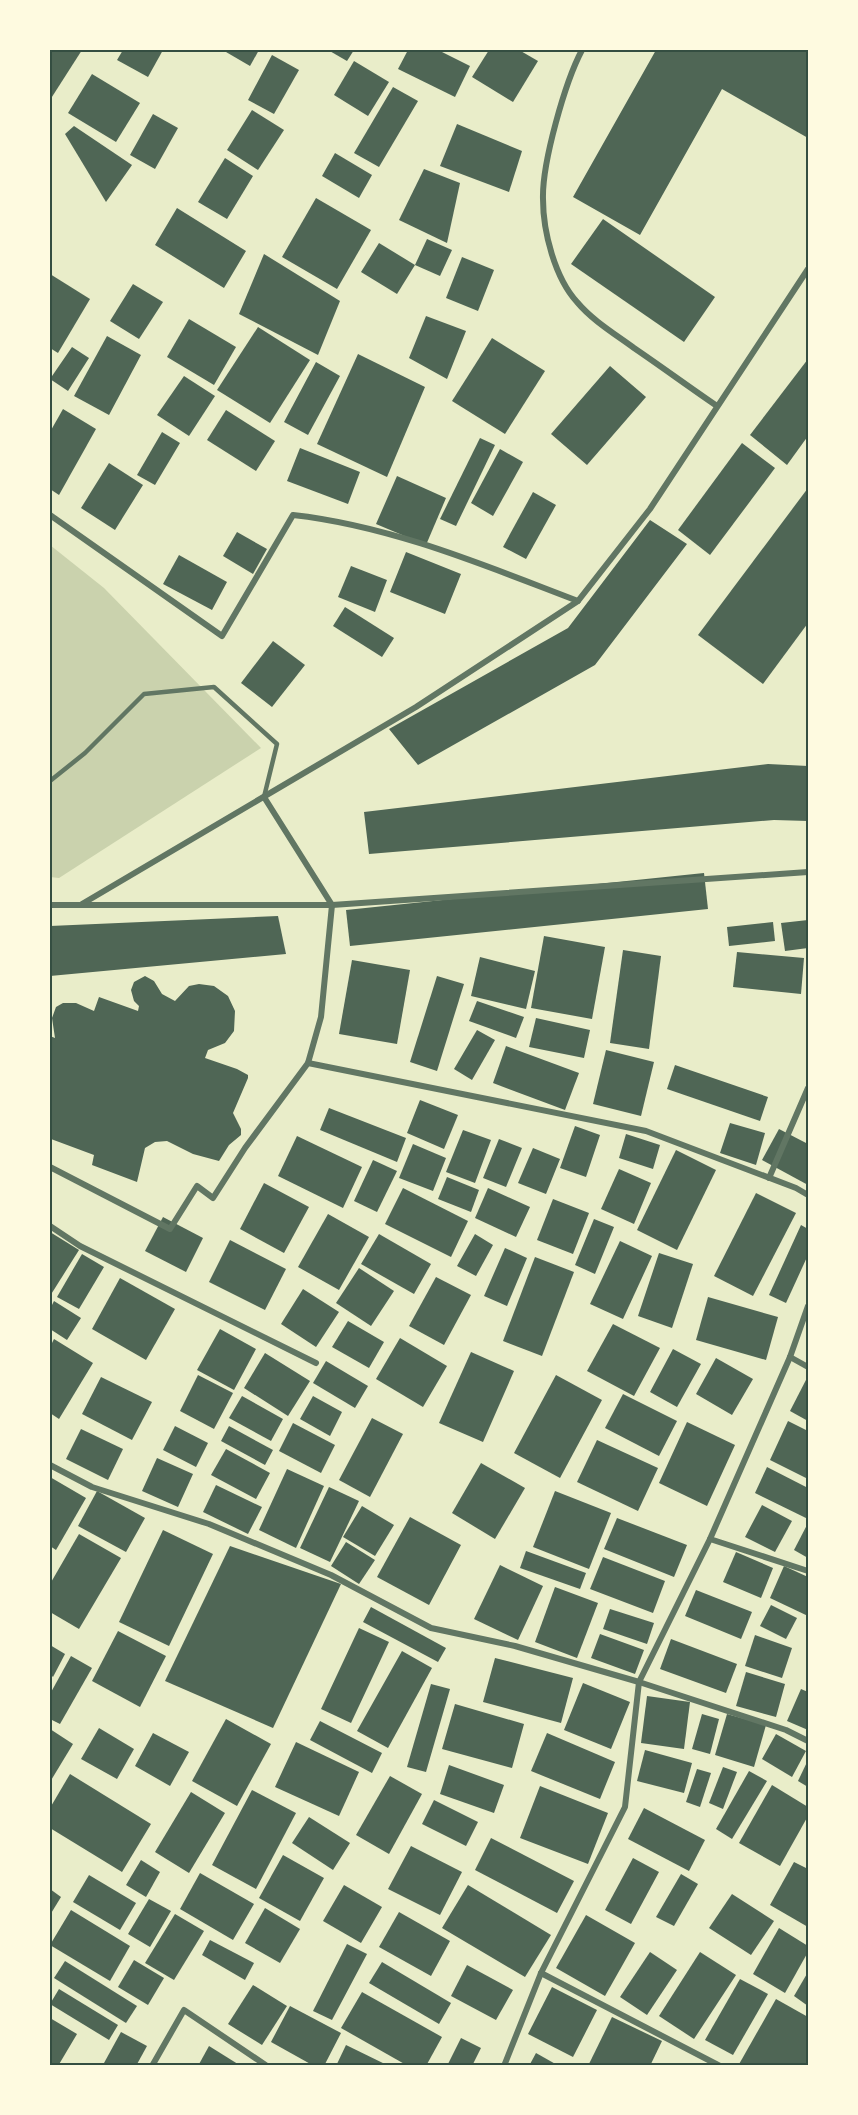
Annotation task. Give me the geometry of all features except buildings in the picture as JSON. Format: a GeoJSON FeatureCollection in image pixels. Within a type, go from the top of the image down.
{"type":"FeatureCollection","features":[{"type":"Feature","properties":{"kind":"street"},"geometry":{"type":"LineString","coordinates":[[579,50],[553,135],[543,199],[549,241],[560,272],[576,301],[599,323],[717,406]]}},
{"type":"Feature","properties":{"kind":"street"},"geometry":{"type":"LineString","coordinates":[[82,904],[416,707],[578,601],[650,509],[808,269]]}},
{"type":"Feature","properties":{"kind":"street"},"geometry":{"type":"LineString","coordinates":[[50,515],[222,636],[293,515],[334,519],[441,550],[578,601]]}},
{"type":"Feature","properties":{"kind":"street"},"geometry":{"type":"LineString","coordinates":[[50,1167],[170,1229],[197,1186],[213,1198],[245,1148],[308,1063],[321,1017],[332,905],[264,797]]}},
{"type":"Feature","properties":{"kind":"street"},"geometry":{"type":"LineString","coordinates":[[50,905],[332,905],[808,872]]}},
{"type":"Feature","properties":{"kind":"street"},"geometry":{"type":"LineString","coordinates":[[308,1063],[646,1131],[808,1195]]}},
{"type":"Feature","properties":{"kind":"street"},"geometry":{"type":"LineString","coordinates":[[769,1178],[808,1088]]}},
{"type":"Feature","properties":{"kind":"street"},"geometry":{"type":"LineString","coordinates":[[50,1226],[80,1246],[316,1363]]}},
{"type":"Feature","properties":{"kind":"street"},"geometry":{"type":"LineString","coordinates":[[504,2066],[541,1973],[625,1807],[639,1682],[710,1539],[790,1358],[808,1306]]}},
{"type":"Feature","properties":{"kind":"street"},"geometry":{"type":"LineString","coordinates":[[790,1358],[808,1367]]}},
{"type":"Feature","properties":{"kind":"street"},"geometry":{"type":"LineString","coordinates":[[50,1465],[92,1487],[209,1524],[331,1575],[431,1628],[515,1647],[639,1682],[786,1730],[808,1742]]}},
{"type":"Feature","properties":{"kind":"street"},"geometry":{"type":"LineString","coordinates":[[710,1539],[808,1571]]}},
{"type":"Feature","properties":{"kind":"street"},"geometry":{"type":"LineString","coordinates":[[541,1973],[720,2066]]}},
{"type":"Feature","properties":{"kind":"street"},"geometry":{"type":"LineString","coordinates":[[152,2066],[184,2010],[267,2066]]}},
{"type":"Feature","properties":{"kind":"lane"},"geometry":{"type":"LineString","coordinates":[[50,781],[85,753],[144,694],[214,687],[277,744],[264,797]]}},
{"type":"Feature","properties":{"kind":"green space"},"geometry":{"type":"Polygon","coordinates":[[[50,545],[104,588],[261,748],[59,878],[50,877],[50,545]]]}}]}
